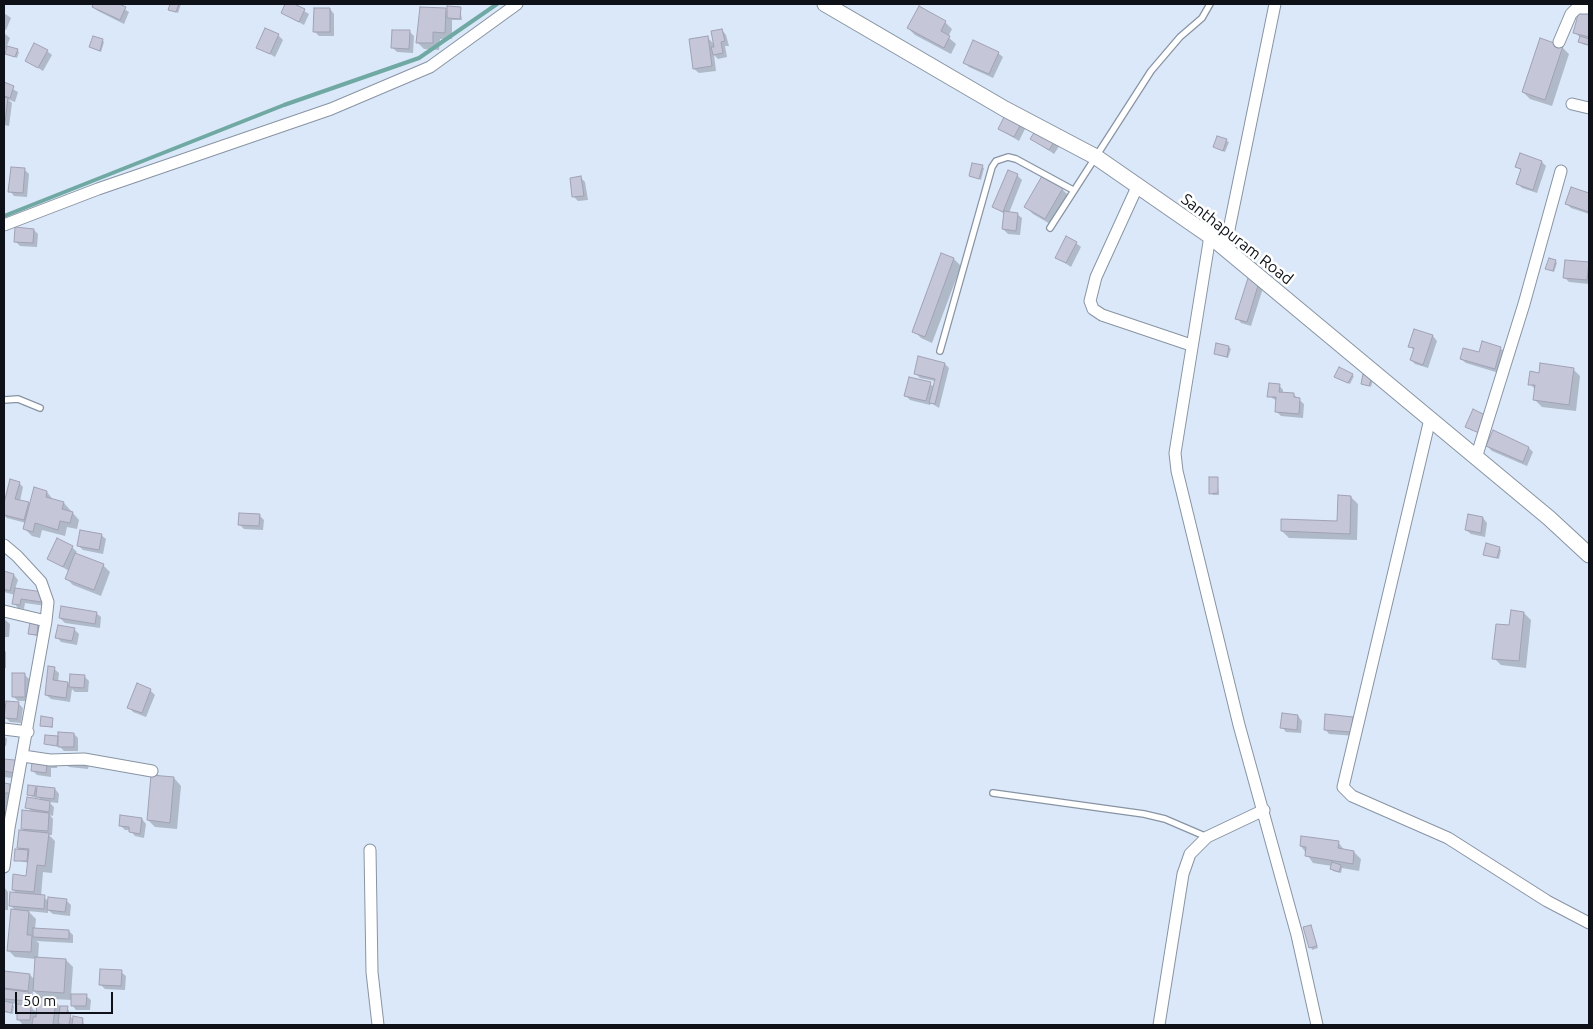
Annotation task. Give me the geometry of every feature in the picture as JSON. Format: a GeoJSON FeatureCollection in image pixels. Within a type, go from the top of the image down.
{"type":"FeatureCollection","features":[{"type":"Feature","properties":{"kind":"main road","name":"Santhapuram Road"},"geometry":{"type":"LineString","coordinates":[[825,4],[1005,109],[1096,157],[1138,185],[1217,242],[1549,518],[1589,555]]}},
{"type":"Feature","properties":{"kind":"street"},"geometry":{"type":"LineString","coordinates":[[4,225],[98,189],[332,109],[430,67],[517,4]]}},
{"type":"Feature","properties":{"kind":"street"},"geometry":{"type":"LineString","coordinates":[[1275,4],[1191,345],[1175,453],[1177,471],[1239,725],[1297,935],[1317,1025]]}},
{"type":"Feature","properties":{"kind":"street"},"geometry":{"type":"LineString","coordinates":[[1559,42],[1570,14],[1576,8],[1589,8]]}},
{"type":"Feature","properties":{"kind":"street"},"geometry":{"type":"LineString","coordinates":[[1572,104],[1589,108]]}},
{"type":"Feature","properties":{"kind":"street"},"geometry":{"type":"LineString","coordinates":[[1476,458],[1524,304],[1561,171]]}},
{"type":"Feature","properties":{"kind":"street"},"geometry":{"type":"LineString","coordinates":[[1138,185],[1096,277],[1090,301],[1093,309],[1102,315],[1191,345]]}},
{"type":"Feature","properties":{"kind":"street"},"geometry":{"type":"LineString","coordinates":[[1430,419],[1343,788],[1352,796],[1448,838],[1548,901],[1589,923]]}},
{"type":"Feature","properties":{"kind":"street"},"geometry":{"type":"LineString","coordinates":[[4,546],[17,556],[41,582],[48,602],[28,732],[8,828],[4,867]]}},
{"type":"Feature","properties":{"kind":"street"},"geometry":{"type":"LineString","coordinates":[[4,611],[46,621]]}},
{"type":"Feature","properties":{"kind":"street"},"geometry":{"type":"LineString","coordinates":[[4,729],[28,732]]}},
{"type":"Feature","properties":{"kind":"street"},"geometry":{"type":"LineString","coordinates":[[23,756],[50,760],[84,759],[152,771]]}},
{"type":"Feature","properties":{"kind":"street"},"geometry":{"type":"LineString","coordinates":[[1159,1025],[1183,874],[1190,854],[1207,837],[1264,810]]}},
{"type":"Feature","properties":{"kind":"street"},"geometry":{"type":"LineString","coordinates":[[370,850],[372,972],[378,1025]]}},
{"type":"Feature","properties":{"kind":"lane"},"geometry":{"type":"LineString","coordinates":[[1050,228],[1151,71],[1180,37],[1202,18],[1210,4]]}},
{"type":"Feature","properties":{"kind":"lane"},"geometry":{"type":"LineString","coordinates":[[940,351],[992,167],[996,161],[1008,157],[1016,159],[1073,190]]}},
{"type":"Feature","properties":{"kind":"lane"},"geometry":{"type":"LineString","coordinates":[[4,400],[18,399],[40,408]]}},
{"type":"Feature","properties":{"kind":"lane"},"geometry":{"type":"LineString","coordinates":[[993,793],[1144,814],[1165,819],[1207,837]]}},
{"type":"Feature","properties":{"kind":"building"},"geometry":{"type":"Polygon","coordinates":[[[93,4],[119,4],[126,7],[120,20],[92,7],[93,4]]]}},
{"type":"Feature","properties":{"kind":"building"},"geometry":{"type":"Polygon","coordinates":[[[170,4],[179,4],[176,12],[168,10],[170,4]]]}},
{"type":"Feature","properties":{"kind":"building"},"geometry":{"type":"Polygon","coordinates":[[[285,4],[294,4],[305,9],[299,22],[281,13],[285,4]]]}},
{"type":"Feature","properties":{"kind":"building"},"geometry":{"type":"Polygon","coordinates":[[[1581,4],[1589,4],[1589,37],[1573,33],[1581,4]]]}},
{"type":"Feature","properties":{"kind":"building"},"geometry":{"type":"Polygon","coordinates":[[[447,6],[461,7],[460,19],[447,18],[447,6]]]}},
{"type":"Feature","properties":{"kind":"building"},"geometry":{"type":"Polygon","coordinates":[[[919,6],[946,21],[941,31],[950,36],[944,48],[907,28],[919,6]]]}},
{"type":"Feature","properties":{"kind":"building"},"geometry":{"type":"Polygon","coordinates":[[[420,7],[446,8],[445,33],[433,32],[433,43],[416,43],[420,7]]]}},
{"type":"Feature","properties":{"kind":"building"},"geometry":{"type":"Polygon","coordinates":[[[314,8],[330,8],[330,32],[313,32],[314,8]]]}},
{"type":"Feature","properties":{"kind":"building"},"geometry":{"type":"Polygon","coordinates":[[[265,28],[279,34],[270,54],[256,48],[265,28]]]}},
{"type":"Feature","properties":{"kind":"building"},"geometry":{"type":"Polygon","coordinates":[[[722,29],[725,41],[721,42],[723,53],[713,55],[711,47],[714,47],[711,31],[722,29]]]}},
{"type":"Feature","properties":{"kind":"building"},"geometry":{"type":"Polygon","coordinates":[[[392,30],[410,30],[409,49],[391,48],[392,30]]]}},
{"type":"Feature","properties":{"kind":"building"},"geometry":{"type":"Polygon","coordinates":[[[93,36],[103,39],[100,51],[89,47],[93,36]]]}},
{"type":"Feature","properties":{"kind":"building"},"geometry":{"type":"Polygon","coordinates":[[[708,36],[712,66],[693,69],[689,39],[708,36]]]}},
{"type":"Feature","properties":{"kind":"building"},"geometry":{"type":"Polygon","coordinates":[[[1580,36],[1589,39],[1589,45],[1578,42],[1580,36]]]}},
{"type":"Feature","properties":{"kind":"building"},"geometry":{"type":"Polygon","coordinates":[[[1540,38],[1563,46],[1545,100],[1522,92],[1540,38]]]}},
{"type":"Feature","properties":{"kind":"building"},"geometry":{"type":"Polygon","coordinates":[[[973,40],[999,52],[989,74],[963,63],[973,40]]]}},
{"type":"Feature","properties":{"kind":"building"},"geometry":{"type":"Polygon","coordinates":[[[34,43],[48,50],[38,68],[25,61],[34,43]]]}},
{"type":"Feature","properties":{"kind":"building"},"geometry":{"type":"Polygon","coordinates":[[[7,46],[18,49],[15,57],[5,54],[7,46]]]}},
{"type":"Feature","properties":{"kind":"building"},"geometry":{"type":"Polygon","coordinates":[[[4,82],[14,86],[10,98],[4,96],[4,82]]]}},
{"type":"Feature","properties":{"kind":"building"},"geometry":{"type":"Polygon","coordinates":[[[4,97],[8,98],[5,122],[4,122],[4,97]]]}},
{"type":"Feature","properties":{"kind":"building"},"geometry":{"type":"Polygon","coordinates":[[[1007,111],[1023,120],[1014,137],[998,129],[1007,111]]]}},
{"type":"Feature","properties":{"kind":"building"},"geometry":{"type":"Polygon","coordinates":[[[1037,128],[1056,139],[1049,150],[1030,139],[1037,128]]]}},
{"type":"Feature","properties":{"kind":"building"},"geometry":{"type":"Polygon","coordinates":[[[1217,136],[1227,139],[1223,151],[1213,147],[1217,136]]]}},
{"type":"Feature","properties":{"kind":"building"},"geometry":{"type":"Polygon","coordinates":[[[1520,153],[1542,161],[1533,190],[1516,184],[1521,169],[1515,167],[1520,153]]]}},
{"type":"Feature","properties":{"kind":"building"},"geometry":{"type":"Polygon","coordinates":[[[972,163],[983,165],[979,179],[969,176],[972,163]]]}},
{"type":"Feature","properties":{"kind":"building"},"geometry":{"type":"Polygon","coordinates":[[[11,167],[25,168],[23,193],[8,192],[11,167]]]}},
{"type":"Feature","properties":{"kind":"building"},"geometry":{"type":"Polygon","coordinates":[[[1008,170],[1018,174],[1003,212],[992,207],[1008,170]]]}},
{"type":"Feature","properties":{"kind":"building"},"geometry":{"type":"Polygon","coordinates":[[[581,176],[584,196],[572,197],[570,178],[581,176]]]}},
{"type":"Feature","properties":{"kind":"building"},"geometry":{"type":"Polygon","coordinates":[[[1042,176],[1063,188],[1045,219],[1024,207],[1042,176]]]}},
{"type":"Feature","properties":{"kind":"building"},"geometry":{"type":"Polygon","coordinates":[[[1571,187],[1589,193],[1589,212],[1565,204],[1571,187]]]}},
{"type":"Feature","properties":{"kind":"building"},"geometry":{"type":"Polygon","coordinates":[[[1004,211],[1018,213],[1016,231],[1002,229],[1004,211]]]}},
{"type":"Feature","properties":{"kind":"building"},"geometry":{"type":"Polygon","coordinates":[[[15,227],[34,229],[33,243],[14,242],[15,227]]]}},
{"type":"Feature","properties":{"kind":"building"},"geometry":{"type":"Polygon","coordinates":[[[1066,236],[1077,242],[1066,263],[1055,258],[1066,236]]]}},
{"type":"Feature","properties":{"kind":"building"},"geometry":{"type":"Polygon","coordinates":[[[941,253],[954,258],[925,337],[912,332],[941,253]]]}},
{"type":"Feature","properties":{"kind":"building"},"geometry":{"type":"Polygon","coordinates":[[[1549,258],[1556,260],[1553,271],[1545,269],[1549,258]]]}},
{"type":"Feature","properties":{"kind":"building"},"geometry":{"type":"Polygon","coordinates":[[[1565,260],[1589,262],[1587,280],[1563,278],[1565,260]]]}},
{"type":"Feature","properties":{"kind":"building"},"geometry":{"type":"Polygon","coordinates":[[[1249,275],[1260,279],[1247,322],[1235,319],[1249,275]]]}},
{"type":"Feature","properties":{"kind":"building"},"geometry":{"type":"Polygon","coordinates":[[[1414,329],[1433,335],[1423,365],[1410,360],[1414,348],[1408,347],[1414,329]]]}},
{"type":"Feature","properties":{"kind":"building"},"geometry":{"type":"Polygon","coordinates":[[[1482,341],[1501,347],[1495,369],[1460,359],[1463,348],[1479,352],[1482,341]]]}},
{"type":"Feature","properties":{"kind":"building"},"geometry":{"type":"Polygon","coordinates":[[[1216,343],[1229,346],[1227,357],[1214,354],[1216,343]]]}},
{"type":"Feature","properties":{"kind":"building"},"geometry":{"type":"Polygon","coordinates":[[[918,356],[945,363],[935,404],[929,403],[935,379],[914,374],[918,356]]]}},
{"type":"Feature","properties":{"kind":"building"},"geometry":{"type":"Polygon","coordinates":[[[1540,363],[1574,368],[1569,405],[1533,400],[1535,385],[1528,385],[1530,371],[1539,373],[1540,363]]]}},
{"type":"Feature","properties":{"kind":"building"},"geometry":{"type":"Polygon","coordinates":[[[1339,367],[1353,374],[1348,383],[1334,377],[1339,367]]]}},
{"type":"Feature","properties":{"kind":"building"},"geometry":{"type":"Polygon","coordinates":[[[1363,374],[1372,377],[1369,386],[1361,384],[1363,374]]]}},
{"type":"Feature","properties":{"kind":"building"},"geometry":{"type":"Polygon","coordinates":[[[909,377],[931,382],[926,401],[904,396],[909,377]]]}},
{"type":"Feature","properties":{"kind":"building"},"geometry":{"type":"Polygon","coordinates":[[[1269,383],[1280,384],[1279,392],[1294,393],[1294,397],[1300,398],[1299,414],[1275,412],[1276,397],[1267,397],[1269,383]]]}},
{"type":"Feature","properties":{"kind":"building"},"geometry":{"type":"Polygon","coordinates":[[[1473,409],[1487,416],[1479,433],[1465,427],[1473,409]]]}},
{"type":"Feature","properties":{"kind":"building"},"geometry":{"type":"Polygon","coordinates":[[[1493,430],[1529,447],[1523,462],[1486,446],[1493,430]]]}},
{"type":"Feature","properties":{"kind":"building"},"geometry":{"type":"Polygon","coordinates":[[[1209,477],[1218,477],[1218,493],[1209,494],[1209,477]]]}},
{"type":"Feature","properties":{"kind":"building"},"geometry":{"type":"Polygon","coordinates":[[[10,479],[20,482],[15,499],[29,502],[24,520],[4,515],[4,503],[10,479]]]}},
{"type":"Feature","properties":{"kind":"building"},"geometry":{"type":"Polygon","coordinates":[[[34,487],[47,491],[46,497],[64,502],[62,509],[73,512],[70,523],[60,521],[58,530],[35,523],[33,532],[23,529],[34,487]]]}},
{"type":"Feature","properties":{"kind":"building"},"geometry":{"type":"Polygon","coordinates":[[[1338,495],[1351,496],[1350,534],[1281,531],[1281,519],[1337,521],[1338,495]]]}},
{"type":"Feature","properties":{"kind":"building"},"geometry":{"type":"Polygon","coordinates":[[[239,513],[260,514],[259,526],[238,525],[239,513]]]}},
{"type":"Feature","properties":{"kind":"building"},"geometry":{"type":"Polygon","coordinates":[[[1468,514],[1483,517],[1481,533],[1465,530],[1468,514]]]}},
{"type":"Feature","properties":{"kind":"building"},"geometry":{"type":"Polygon","coordinates":[[[80,530],[102,534],[99,550],[77,546],[80,530]]]}},
{"type":"Feature","properties":{"kind":"building"},"geometry":{"type":"Polygon","coordinates":[[[57,538],[73,546],[63,567],[47,559],[57,538]]]}},
{"type":"Feature","properties":{"kind":"building"},"geometry":{"type":"Polygon","coordinates":[[[1486,543],[1500,547],[1497,558],[1483,555],[1486,543]]]}},
{"type":"Feature","properties":{"kind":"building"},"geometry":{"type":"Polygon","coordinates":[[[75,553],[104,564],[94,590],[65,579],[75,553]]]}},
{"type":"Feature","properties":{"kind":"building"},"geometry":{"type":"Polygon","coordinates":[[[4,571],[14,574],[10,591],[4,589],[4,571]]]}},
{"type":"Feature","properties":{"kind":"building"},"geometry":{"type":"Polygon","coordinates":[[[15,588],[43,592],[41,602],[21,599],[20,605],[12,604],[15,588]]]}},
{"type":"Feature","properties":{"kind":"building"},"geometry":{"type":"Polygon","coordinates":[[[61,606],[97,612],[95,624],[59,618],[61,606]]]}},
{"type":"Feature","properties":{"kind":"building"},"geometry":{"type":"Polygon","coordinates":[[[1511,610],[1524,612],[1519,661],[1492,659],[1496,624],[1509,625],[1511,610]]]}},
{"type":"Feature","properties":{"kind":"building"},"geometry":{"type":"Polygon","coordinates":[[[30,622],[38,623],[37,635],[28,634],[30,622]]]}},
{"type":"Feature","properties":{"kind":"building"},"geometry":{"type":"Polygon","coordinates":[[[58,625],[75,628],[72,641],[55,638],[58,625]]]}},
{"type":"Feature","properties":{"kind":"building"},"geometry":{"type":"Polygon","coordinates":[[[48,666],[55,667],[53,680],[68,682],[66,698],[45,695],[48,666]]]}},
{"type":"Feature","properties":{"kind":"building"},"geometry":{"type":"Polygon","coordinates":[[[12,673],[25,673],[25,697],[12,697],[12,673]]]}},
{"type":"Feature","properties":{"kind":"building"},"geometry":{"type":"Polygon","coordinates":[[[70,674],[85,675],[84,688],[69,687],[70,674]]]}},
{"type":"Feature","properties":{"kind":"building"},"geometry":{"type":"Polygon","coordinates":[[[137,683],[151,689],[142,713],[127,708],[137,683]]]}},
{"type":"Feature","properties":{"kind":"building"},"geometry":{"type":"Polygon","coordinates":[[[6,701],[19,702],[17,719],[4,718],[6,701]]]}},
{"type":"Feature","properties":{"kind":"building"},"geometry":{"type":"Polygon","coordinates":[[[1282,713],[1298,715],[1297,730],[1280,728],[1282,713]]]}},
{"type":"Feature","properties":{"kind":"building"},"geometry":{"type":"Polygon","coordinates":[[[1325,714],[1353,717],[1351,732],[1324,730],[1325,714]]]}},
{"type":"Feature","properties":{"kind":"building"},"geometry":{"type":"Polygon","coordinates":[[[41,716],[53,718],[52,727],[40,726],[41,716]]]}},
{"type":"Feature","properties":{"kind":"building"},"geometry":{"type":"Polygon","coordinates":[[[58,732],[74,733],[74,747],[58,747],[58,732]]]}},
{"type":"Feature","properties":{"kind":"building"},"geometry":{"type":"Polygon","coordinates":[[[45,735],[58,736],[57,746],[44,744],[45,735]]]}},
{"type":"Feature","properties":{"kind":"building"},"geometry":{"type":"Polygon","coordinates":[[[33,753],[47,764],[46,773],[31,771],[33,753]]]}},
{"type":"Feature","properties":{"kind":"building"},"geometry":{"type":"Polygon","coordinates":[[[4,759],[15,760],[14,773],[4,771],[4,759]]]}},
{"type":"Feature","properties":{"kind":"building"},"geometry":{"type":"Polygon","coordinates":[[[151,775],[174,777],[170,823],[147,820],[151,775]]]}},
{"type":"Feature","properties":{"kind":"building"},"geometry":{"type":"Polygon","coordinates":[[[4,783],[10,784],[10,793],[4,793],[4,783]]]}},
{"type":"Feature","properties":{"kind":"building"},"geometry":{"type":"Polygon","coordinates":[[[28,785],[36,786],[34,796],[27,795],[28,785]]]}},
{"type":"Feature","properties":{"kind":"building"},"geometry":{"type":"Polygon","coordinates":[[[37,786],[55,788],[54,799],[36,797],[37,786]]]}},
{"type":"Feature","properties":{"kind":"building"},"geometry":{"type":"Polygon","coordinates":[[[27,797],[50,801],[49,812],[25,808],[27,797]]]}},
{"type":"Feature","properties":{"kind":"building"},"geometry":{"type":"Polygon","coordinates":[[[22,810],[49,813],[48,831],[21,829],[22,810]]]}},
{"type":"Feature","properties":{"kind":"building"},"geometry":{"type":"Polygon","coordinates":[[[120,815],[142,818],[140,834],[129,832],[129,827],[119,826],[120,815]]]}},
{"type":"Feature","properties":{"kind":"building"},"geometry":{"type":"Polygon","coordinates":[[[19,830],[49,833],[45,866],[37,865],[34,892],[12,890],[13,874],[26,876],[29,849],[17,848],[19,830]]]}},
{"type":"Feature","properties":{"kind":"building"},"geometry":{"type":"Polygon","coordinates":[[[1301,836],[1339,841],[1338,848],[1354,851],[1353,864],[1305,856],[1306,847],[1300,846],[1301,836]]]}},
{"type":"Feature","properties":{"kind":"building"},"geometry":{"type":"Polygon","coordinates":[[[15,849],[28,850],[27,861],[14,861],[15,849]]]}},
{"type":"Feature","properties":{"kind":"building"},"geometry":{"type":"Polygon","coordinates":[[[1332,862],[1341,865],[1339,872],[1330,869],[1332,862]]]}},
{"type":"Feature","properties":{"kind":"building"},"geometry":{"type":"Polygon","coordinates":[[[10,892],[45,895],[44,909],[9,906],[10,892]]]}},
{"type":"Feature","properties":{"kind":"building"},"geometry":{"type":"Polygon","coordinates":[[[48,897],[67,899],[65,912],[47,910],[48,897]]]}},
{"type":"Feature","properties":{"kind":"building"},"geometry":{"type":"Polygon","coordinates":[[[11,909],[29,911],[27,935],[32,935],[31,952],[7,951],[11,909]]]}},
{"type":"Feature","properties":{"kind":"building"},"geometry":{"type":"Polygon","coordinates":[[[1311,925],[1317,946],[1309,948],[1303,927],[1311,925]]]}},
{"type":"Feature","properties":{"kind":"building"},"geometry":{"type":"Polygon","coordinates":[[[33,928],[69,930],[69,939],[33,937],[33,928]]]}},
{"type":"Feature","properties":{"kind":"building"},"geometry":{"type":"Polygon","coordinates":[[[35,957],[66,959],[64,993],[33,991],[35,957]]]}},
{"type":"Feature","properties":{"kind":"building"},"geometry":{"type":"Polygon","coordinates":[[[100,969],[122,970],[121,986],[99,985],[100,969]]]}},
{"type":"Feature","properties":{"kind":"building"},"geometry":{"type":"Polygon","coordinates":[[[4,971],[30,974],[28,991],[4,988],[4,971]]]}},
{"type":"Feature","properties":{"kind":"building"},"geometry":{"type":"Polygon","coordinates":[[[4,989],[29,992],[28,1001],[4,999],[4,989]]]}},
{"type":"Feature","properties":{"kind":"building"},"geometry":{"type":"Polygon","coordinates":[[[71,994],[87,994],[86,1006],[71,1006],[71,994]]]}},
{"type":"Feature","properties":{"kind":"building"},"geometry":{"type":"Polygon","coordinates":[[[37,997],[56,999],[53,1025],[32,1025],[33,1017],[36,1017],[37,997]]]}},
{"type":"Feature","properties":{"kind":"building"},"geometry":{"type":"Polygon","coordinates":[[[4,1001],[13,1003],[11,1013],[4,1011],[4,1001]]]}},
{"type":"Feature","properties":{"kind":"building"},"geometry":{"type":"Polygon","coordinates":[[[17,1004],[31,1005],[30,1020],[17,1020],[17,1004]]]}},
{"type":"Feature","properties":{"kind":"building"},"geometry":{"type":"Polygon","coordinates":[[[60,1006],[68,1006],[67,1013],[71,1013],[69,1025],[58,1024],[60,1006]]]}},
{"type":"Feature","properties":{"kind":"building"},"geometry":{"type":"Polygon","coordinates":[[[73,1016],[83,1018],[82,1025],[72,1025],[73,1016]]]}},
{"type":"Feature","properties":{"kind":"waterway"},"geometry":{"type":"LineString","coordinates":[[4,216],[284,105],[419,58],[497,4]]}}]}
